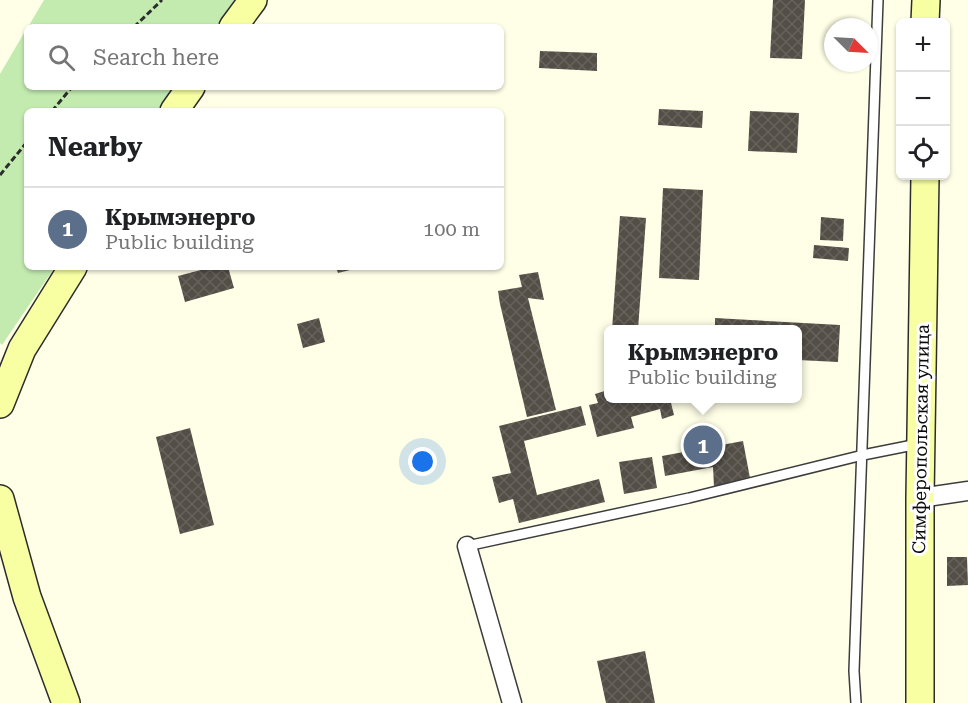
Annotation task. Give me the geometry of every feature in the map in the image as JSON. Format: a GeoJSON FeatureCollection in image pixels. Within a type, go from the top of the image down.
{"type":"FeatureCollection","features":[{"type":"Feature","properties":{"kind":"main road"},"geometry":{"type":"LineString","coordinates":[[235,24],[252,0]]}},
{"type":"Feature","properties":{"kind":"main road"},"geometry":{"type":"LineString","coordinates":[[926,0],[926,18]]}},
{"type":"Feature","properties":{"kind":"main road"},"geometry":{"type":"LineString","coordinates":[[176,108],[189,90]]}},
{"type":"Feature","properties":{"kind":"main road","name":"Симферопольская улица"},"geometry":{"type":"LineString","coordinates":[[920,703],[920,498],[925,180]]}},
{"type":"Feature","properties":{"kind":"main road"},"geometry":{"type":"LineString","coordinates":[[0,404],[22,349],[71,270]]}},
{"type":"Feature","properties":{"kind":"main road"},"geometry":{"type":"LineString","coordinates":[[0,499],[27,597],[66,703]]}},
{"type":"Feature","properties":{"kind":"street"},"geometry":{"type":"LineString","coordinates":[[920,498],[968,491]]}},
{"type":"Feature","properties":{"kind":"street"},"geometry":{"type":"LineString","coordinates":[[467,546],[512,703]]}},
{"type":"Feature","properties":{"kind":"lane"},"geometry":{"type":"LineString","coordinates":[[856,703],[854,671],[878,0]]}},
{"type":"Feature","properties":{"kind":"lane"},"geometry":{"type":"LineString","coordinates":[[467,546],[689,498],[863,455],[921,444]]}},
{"type":"Feature","properties":{"kind":"path"},"geometry":{"type":"LineString","coordinates":[[137,24],[162,0]]}},
{"type":"Feature","properties":{"kind":"path"},"geometry":{"type":"LineString","coordinates":[[54,108],[70,90]]}},
{"type":"Feature","properties":{"kind":"path"},"geometry":{"type":"LineString","coordinates":[[0,175],[24,146]]}},
{"type":"Feature","properties":{"kind":"green space"},"geometry":{"type":"Polygon","coordinates":[[[44,0],[237,0],[220,24],[30,24],[44,0]]]}},
{"type":"Feature","properties":{"kind":"green space"},"geometry":{"type":"Polygon","coordinates":[[[24,33],[24,90],[175,90],[163,108],[24,108],[24,270],[53,270],[2,345],[0,343],[0,74],[24,33]]]}},
{"type":"Feature","properties":{"kind":"building"},"geometry":{"type":"Polygon","coordinates":[[[773,0],[805,0],[802,59],[770,58],[773,0]]]}},
{"type":"Feature","properties":{"kind":"building"},"geometry":{"type":"Polygon","coordinates":[[[540,51],[597,53],[597,71],[539,68],[540,51]]]}},
{"type":"Feature","properties":{"kind":"building"},"geometry":{"type":"Polygon","coordinates":[[[659,109],[703,111],[702,128],[658,125],[659,109]]]}},
{"type":"Feature","properties":{"kind":"building"},"geometry":{"type":"Polygon","coordinates":[[[750,111],[799,113],[797,153],[748,151],[750,111]]]}},
{"type":"Feature","properties":{"kind":"building"},"geometry":{"type":"Polygon","coordinates":[[[663,188],[703,190],[699,280],[659,278],[663,188]]]}},
{"type":"Feature","properties":{"kind":"building"},"geometry":{"type":"Polygon","coordinates":[[[620,216],[646,218],[638,325],[612,325],[620,216]]]}},
{"type":"Feature","properties":{"kind":"building"},"geometry":{"type":"Polygon","coordinates":[[[821,217],[844,219],[843,241],[820,240],[821,217]]]}},
{"type":"Feature","properties":{"kind":"building"},"geometry":{"type":"Polygon","coordinates":[[[814,245],[849,248],[848,261],[813,258],[814,245]]]}},
{"type":"Feature","properties":{"kind":"building"},"geometry":{"type":"Polygon","coordinates":[[[201,270],[229,270],[234,288],[185,302],[178,276],[201,270]]]}},
{"type":"Feature","properties":{"kind":"building"},"geometry":{"type":"Polygon","coordinates":[[[538,272],[544,300],[528,298],[556,410],[527,417],[498,291],[522,287],[519,275],[538,272]]]}},
{"type":"Feature","properties":{"kind":"building"},"geometry":{"type":"Polygon","coordinates":[[[319,318],[325,342],[303,348],[297,324],[319,318]]]}},
{"type":"Feature","properties":{"kind":"building"},"geometry":{"type":"Polygon","coordinates":[[[715,318],[840,325],[838,362],[802,360],[802,325],[715,325],[715,318]]]}},
{"type":"Feature","properties":{"kind":"building"},"geometry":{"type":"Polygon","coordinates":[[[604,391],[604,403],[671,403],[674,415],[662,419],[660,409],[631,417],[634,428],[597,437],[589,405],[598,403],[595,394],[604,391]]]}},
{"type":"Feature","properties":{"kind":"building"},"geometry":{"type":"Polygon","coordinates":[[[581,406],[586,425],[524,441],[537,495],[599,479],[605,502],[519,523],[513,499],[499,503],[492,477],[511,473],[499,426],[581,406]]]}},
{"type":"Feature","properties":{"kind":"building"},"geometry":{"type":"Polygon","coordinates":[[[190,428],[214,525],[180,534],[156,437],[190,428]]]}},
{"type":"Feature","properties":{"kind":"building"},"geometry":{"type":"Polygon","coordinates":[[[743,441],[750,478],[714,487],[713,467],[665,476],[662,456],[743,441]]]}},
{"type":"Feature","properties":{"kind":"building"},"geometry":{"type":"Polygon","coordinates":[[[652,457],[657,488],[624,494],[619,462],[652,457]]]}},
{"type":"Feature","properties":{"kind":"building"},"geometry":{"type":"Polygon","coordinates":[[[947,557],[967,557],[968,585],[947,586],[947,557]]]}},
{"type":"Feature","properties":{"kind":"building"},"geometry":{"type":"Polygon","coordinates":[[[645,651],[655,703],[606,703],[597,661],[645,651]]]}},
{"type":"Feature","properties":{"kind":"place","name":"Крымэнерго"},"geometry":{"type":"Point","coordinates":[703,445]}}]}
